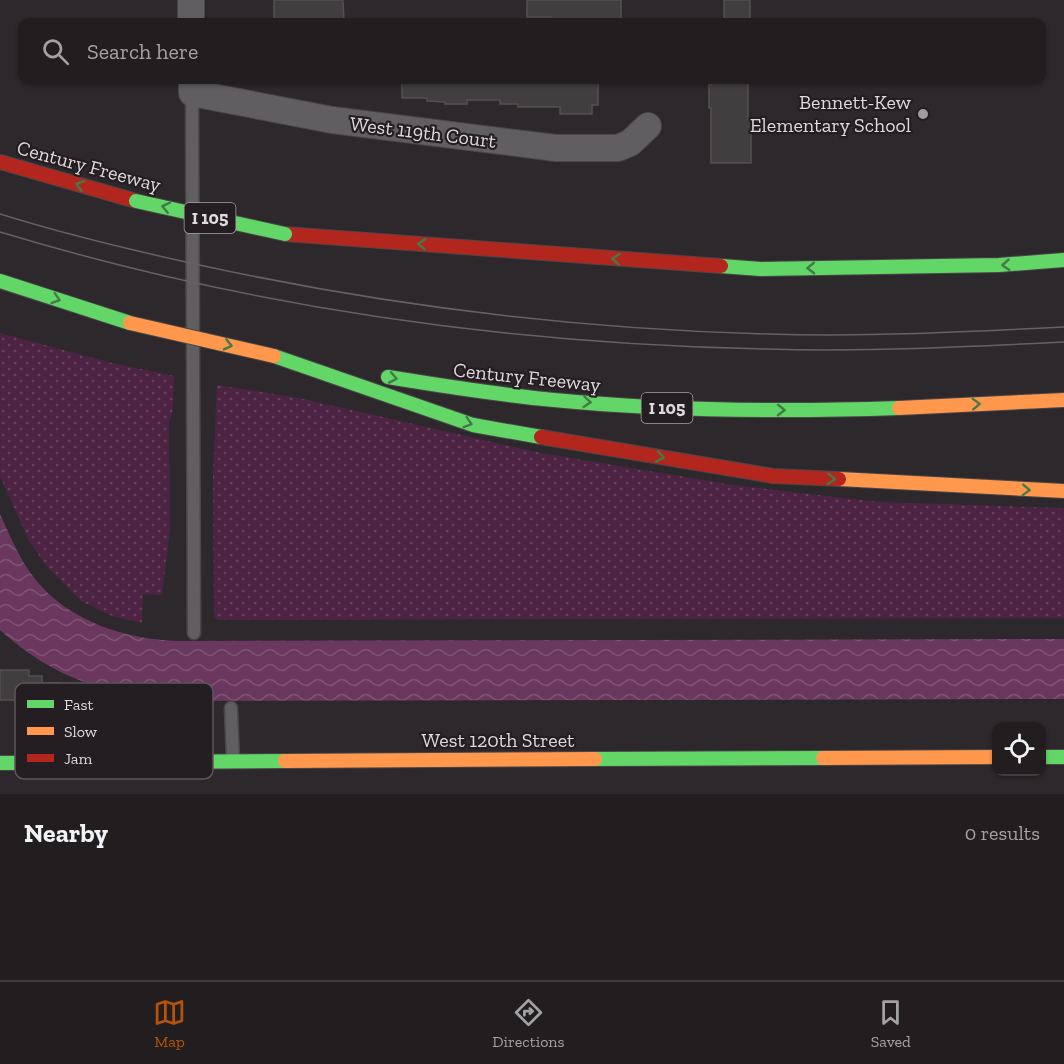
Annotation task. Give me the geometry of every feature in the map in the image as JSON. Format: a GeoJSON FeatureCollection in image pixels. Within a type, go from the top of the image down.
{"type":"FeatureCollection","features":[{"type":"Feature","properties":{"kind":"main road","name":"Century Freeway"},"geometry":{"type":"LineString","coordinates":[[0,162],[136,201],[285,234],[760,269],[999,265],[1064,260]]}},
{"type":"Feature","properties":{"kind":"main road","name":"Century Freeway"},"geometry":{"type":"LineString","coordinates":[[0,281],[130,323],[274,356],[450,389],[640,407],[803,410],[1064,400]]}},
{"type":"Feature","properties":{"kind":"main road"},"geometry":{"type":"LineString","coordinates":[[274,356],[473,425],[772,476],[1064,491]]}},
{"type":"Feature","properties":{"kind":"main road","name":"West 120th Street"},"geometry":{"type":"LineString","coordinates":[[213,761],[992,757]]}},
{"type":"Feature","properties":{"kind":"main road"},"geometry":{"type":"LineString","coordinates":[[1046,757],[1064,757]]}},
{"type":"Feature","properties":{"kind":"main road","name":"West 120th Street"},"geometry":{"type":"LineString","coordinates":[[0,763],[15,763]]}},
{"type":"Feature","properties":{"kind":"street"},"geometry":{"type":"LineString","coordinates":[[191,0],[191,18]]}},
{"type":"Feature","properties":{"kind":"street","name":"West 119th Court"},"geometry":{"type":"LineString","coordinates":[[192,86],[332,120],[556,148],[618,148],[630,143],[648,126]]}},
{"type":"Feature","properties":{"kind":"lane"},"geometry":{"type":"LineString","coordinates":[[192,86],[194,633]]}},
{"type":"Feature","properties":{"kind":"lane"},"geometry":{"type":"LineString","coordinates":[[231,708],[233,761]]}},
{"type":"Feature","properties":{"kind":"shaded area"},"geometry":{"type":"Polygon","coordinates":[[[0,333],[112,363],[174,376],[173,410],[169,423],[170,530],[162,595],[143,594],[142,623],[112,616],[81,601],[48,568],[29,541],[0,476],[0,333]]]}},
{"type":"Feature","properties":{"kind":"shaded area"},"geometry":{"type":"Polygon","coordinates":[[[217,385],[299,398],[541,453],[733,485],[879,502],[1064,508],[1064,618],[219,620],[214,618],[213,473],[217,385]]]}},
{"type":"Feature","properties":{"kind":"water"},"geometry":{"type":"Polygon","coordinates":[[[0,514],[25,564],[49,594],[81,617],[139,637],[179,641],[1064,639],[1064,699],[213,701],[213,683],[88,683],[40,661],[0,630],[0,514]]]}},
{"type":"Feature","properties":{"kind":"building"},"geometry":{"type":"Polygon","coordinates":[[[274,0],[343,0],[344,18],[274,18],[274,0]]]}},
{"type":"Feature","properties":{"kind":"building"},"geometry":{"type":"Polygon","coordinates":[[[527,0],[621,0],[621,18],[527,17],[527,0]]]}},
{"type":"Feature","properties":{"kind":"building"},"geometry":{"type":"Polygon","coordinates":[[[724,0],[750,0],[750,18],[724,18],[724,0]]]}},
{"type":"Feature","properties":{"kind":"building"},"geometry":{"type":"Polygon","coordinates":[[[402,84],[598,84],[598,105],[592,105],[592,114],[560,114],[560,107],[518,107],[518,104],[500,104],[500,100],[467,100],[467,104],[445,104],[445,102],[427,101],[427,98],[402,98],[402,84]]]}},
{"type":"Feature","properties":{"kind":"building"},"geometry":{"type":"Polygon","coordinates":[[[748,84],[751,163],[711,163],[709,85],[748,84]]]}},
{"type":"Feature","properties":{"kind":"building"},"geometry":{"type":"Polygon","coordinates":[[[0,670],[29,670],[29,676],[42,676],[42,683],[15,683],[15,700],[0,700],[0,670]]]}},
{"type":"Feature","properties":{"kind":"tram line"},"geometry":{"type":"LineString","coordinates":[[0,214],[127,248],[274,280],[414,304],[555,321],[696,331],[804,335],[916,334],[1064,327]]}},
{"type":"Feature","properties":{"kind":"tram line"},"geometry":{"type":"LineString","coordinates":[[0,232],[188,281],[284,301],[476,330],[670,346],[804,350],[1064,342]]}},
{"type":"Feature","properties":{"kind":"traffic: fast"},"geometry":{"type":"LineString","coordinates":[[136,201],[285,234]]}},
{"type":"Feature","properties":{"kind":"traffic: fast"},"geometry":{"type":"LineString","coordinates":[[721,266],[760,269],[999,265],[1064,260]]}},
{"type":"Feature","properties":{"kind":"traffic: fast"},"geometry":{"type":"LineString","coordinates":[[0,281],[130,323]]}},
{"type":"Feature","properties":{"kind":"traffic: fast"},"geometry":{"type":"LineString","coordinates":[[274,356],[473,425],[541,437]]}},
{"type":"Feature","properties":{"kind":"traffic: fast"},"geometry":{"type":"LineString","coordinates":[[388,377],[513,396],[640,406],[770,410],[899,408]]}},
{"type":"Feature","properties":{"kind":"traffic: fast"},"geometry":{"type":"LineString","coordinates":[[1046,757],[1064,757]]}},
{"type":"Feature","properties":{"kind":"traffic: fast"},"geometry":{"type":"LineString","coordinates":[[595,759],[823,758]]}},
{"type":"Feature","properties":{"kind":"traffic: fast"},"geometry":{"type":"LineString","coordinates":[[213,762],[285,761]]}},
{"type":"Feature","properties":{"kind":"traffic: fast"},"geometry":{"type":"LineString","coordinates":[[0,763],[15,763]]}},
{"type":"Feature","properties":{"kind":"traffic: slow"},"geometry":{"type":"LineString","coordinates":[[130,323],[274,356]]}},
{"type":"Feature","properties":{"kind":"traffic: slow"},"geometry":{"type":"LineString","coordinates":[[899,408],[1064,400]]}},
{"type":"Feature","properties":{"kind":"traffic: slow"},"geometry":{"type":"LineString","coordinates":[[839,479],[1064,491]]}},
{"type":"Feature","properties":{"kind":"traffic: slow"},"geometry":{"type":"LineString","coordinates":[[823,758],[992,757]]}},
{"type":"Feature","properties":{"kind":"traffic: slow"},"geometry":{"type":"LineString","coordinates":[[285,761],[595,759]]}},
{"type":"Feature","properties":{"kind":"traffic: jam"},"geometry":{"type":"LineString","coordinates":[[0,162],[136,201]]}},
{"type":"Feature","properties":{"kind":"traffic: jam"},"geometry":{"type":"LineString","coordinates":[[285,234],[721,266]]}},
{"type":"Feature","properties":{"kind":"traffic: jam"},"geometry":{"type":"LineString","coordinates":[[541,437],[773,476],[839,479]]}},
{"type":"Feature","properties":{"kind":"place","name":"Bennett-Kew Elementary School"},"geometry":{"type":"Point","coordinates":[923,114]}}]}
